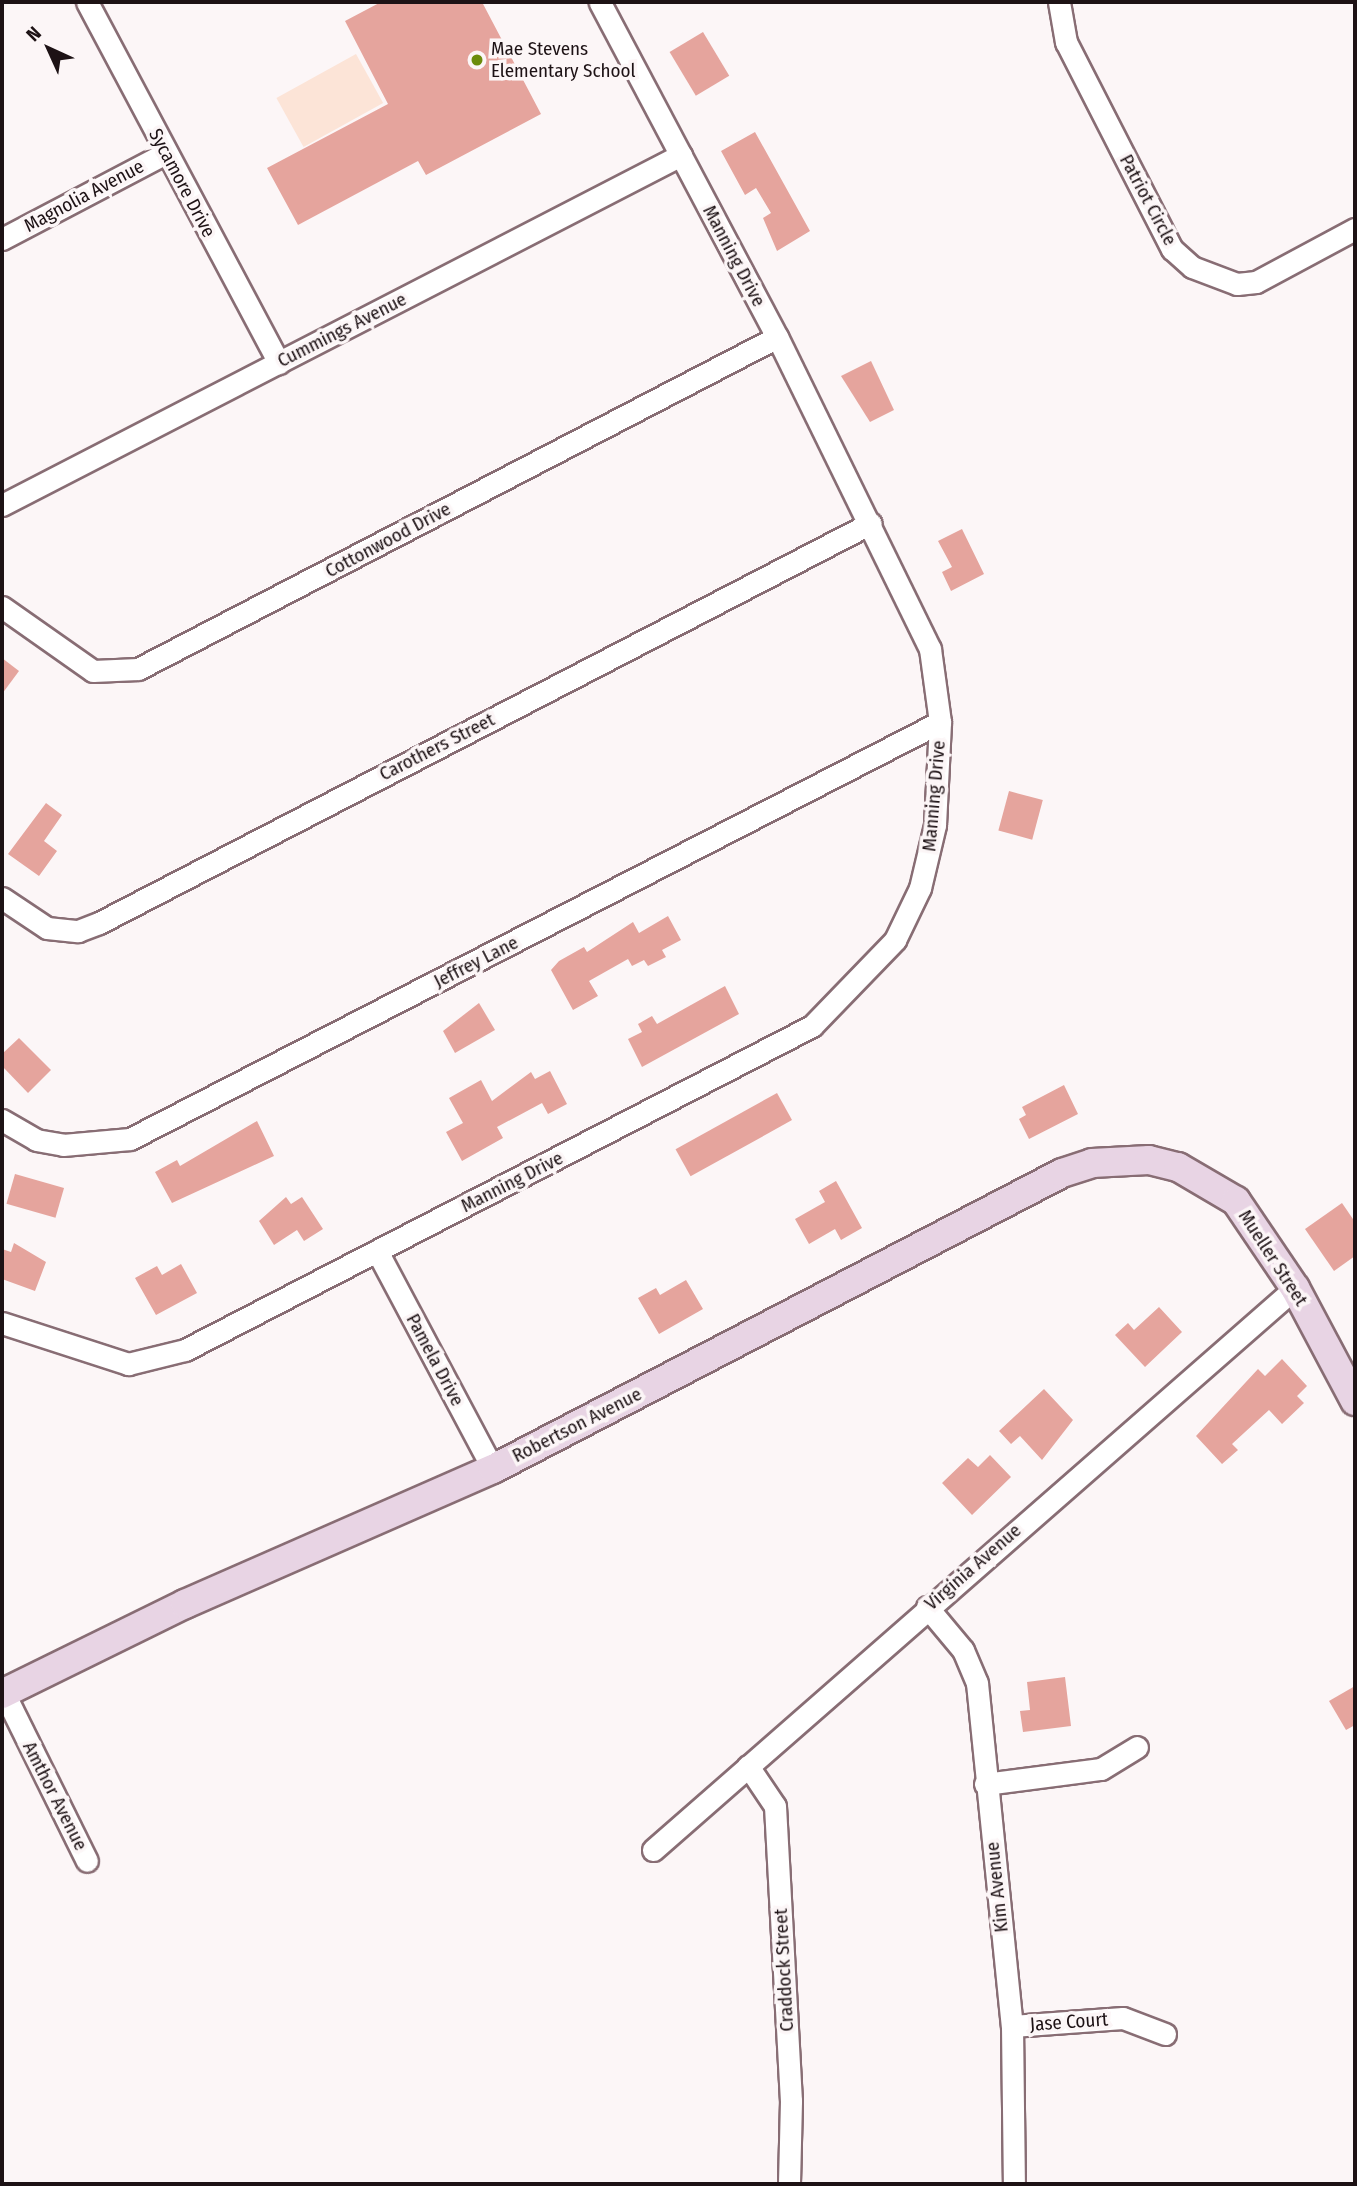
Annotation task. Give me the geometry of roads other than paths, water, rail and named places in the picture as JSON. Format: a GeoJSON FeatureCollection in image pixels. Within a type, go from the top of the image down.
{"type":"FeatureCollection","features":[{"type":"Feature","properties":{"kind":"street","name":"Sycamore Drive"},"geometry":{"type":"LineString","coordinates":[[87,2],[279,363]]}},
{"type":"Feature","properties":{"kind":"street","name":"Manning Drive"},"geometry":{"type":"LineString","coordinates":[[2,1323],[93,1358],[146,1364],[377,1251],[767,1051],[838,1003],[895,940],[920,888],[935,825],[940,722],[930,649],[872,523],[600,2]]}},
{"type":"Feature","properties":{"kind":"street","name":"Patriot Circle"},"geometry":{"type":"LineString","coordinates":[[1059,2],[1066,42],[1172,248],[1192,267],[1237,284],[1255,282],[1355,229]]}},
{"type":"Feature","properties":{"kind":"street","name":"Magnolia Avenue"},"geometry":{"type":"LineString","coordinates":[[2,239],[166,153]]}},
{"type":"Feature","properties":{"kind":"street","name":"Cummings Avenue"},"geometry":{"type":"LineString","coordinates":[[2,505],[681,155]]}},
{"type":"Feature","properties":{"kind":"street","name":"Cottonwood Drive"},"geometry":{"type":"LineString","coordinates":[[2,607],[93,671],[138,670],[777,337]]}},
{"type":"Feature","properties":{"kind":"street","name":"Carothers Street"},"geometry":{"type":"LineString","coordinates":[[2,898],[47,928],[78,930],[99,923],[872,523]]}},
{"type":"Feature","properties":{"kind":"street","name":"Jeffrey Lane"},"geometry":{"type":"LineString","coordinates":[[2,1120],[36,1139],[63,1145],[130,1139],[940,722]]}},
{"type":"Feature","properties":{"kind":"street","name":"Robertson Avenue"},"geometry":{"type":"LineString","coordinates":[[2,1692],[185,1604],[493,1468],[1062,1173],[1118,1159],[1150,1160]]}},
{"type":"Feature","properties":{"kind":"street","name":"Mueller Street"},"geometry":{"type":"LineString","coordinates":[[1150,1160],[1193,1172],[1236,1201],[1295,1288],[1355,1401]]}},
{"type":"Feature","properties":{"kind":"street","name":"Pamela Drive"},"geometry":{"type":"LineString","coordinates":[[377,1251],[493,1468]]}},
{"type":"Feature","properties":{"kind":"street","name":"Virginia Avenue"},"geometry":{"type":"LineString","coordinates":[[653,1850],[927,1607],[1295,1288]]}},
{"type":"Feature","properties":{"kind":"street","name":"Kim Avenue"},"geometry":{"type":"LineString","coordinates":[[927,1607],[973,1668],[1012,2026],[1014,2184]]}},
{"type":"Feature","properties":{"kind":"street","name":"Amthor Avenue"},"geometry":{"type":"LineString","coordinates":[[2,1692],[87,1861]]}},
{"type":"Feature","properties":{"kind":"street"},"geometry":{"type":"LineString","coordinates":[[985,1784],[1101,1769],[1137,1747]]}},
{"type":"Feature","properties":{"kind":"street","name":"Craddock Street"},"geometry":{"type":"LineString","coordinates":[[748,1766],[775,1806],[791,2101],[789,2184]]}},
{"type":"Feature","properties":{"kind":"street","name":"Jase Court"},"geometry":{"type":"LineString","coordinates":[[1012,2026],[1123,2018],[1165,2034]]}},
{"type":"Feature","properties":{"kind":"place","name":"Mae Stevens Elementary School"},"geometry":{"type":"Point","coordinates":[477,60]}}]}
